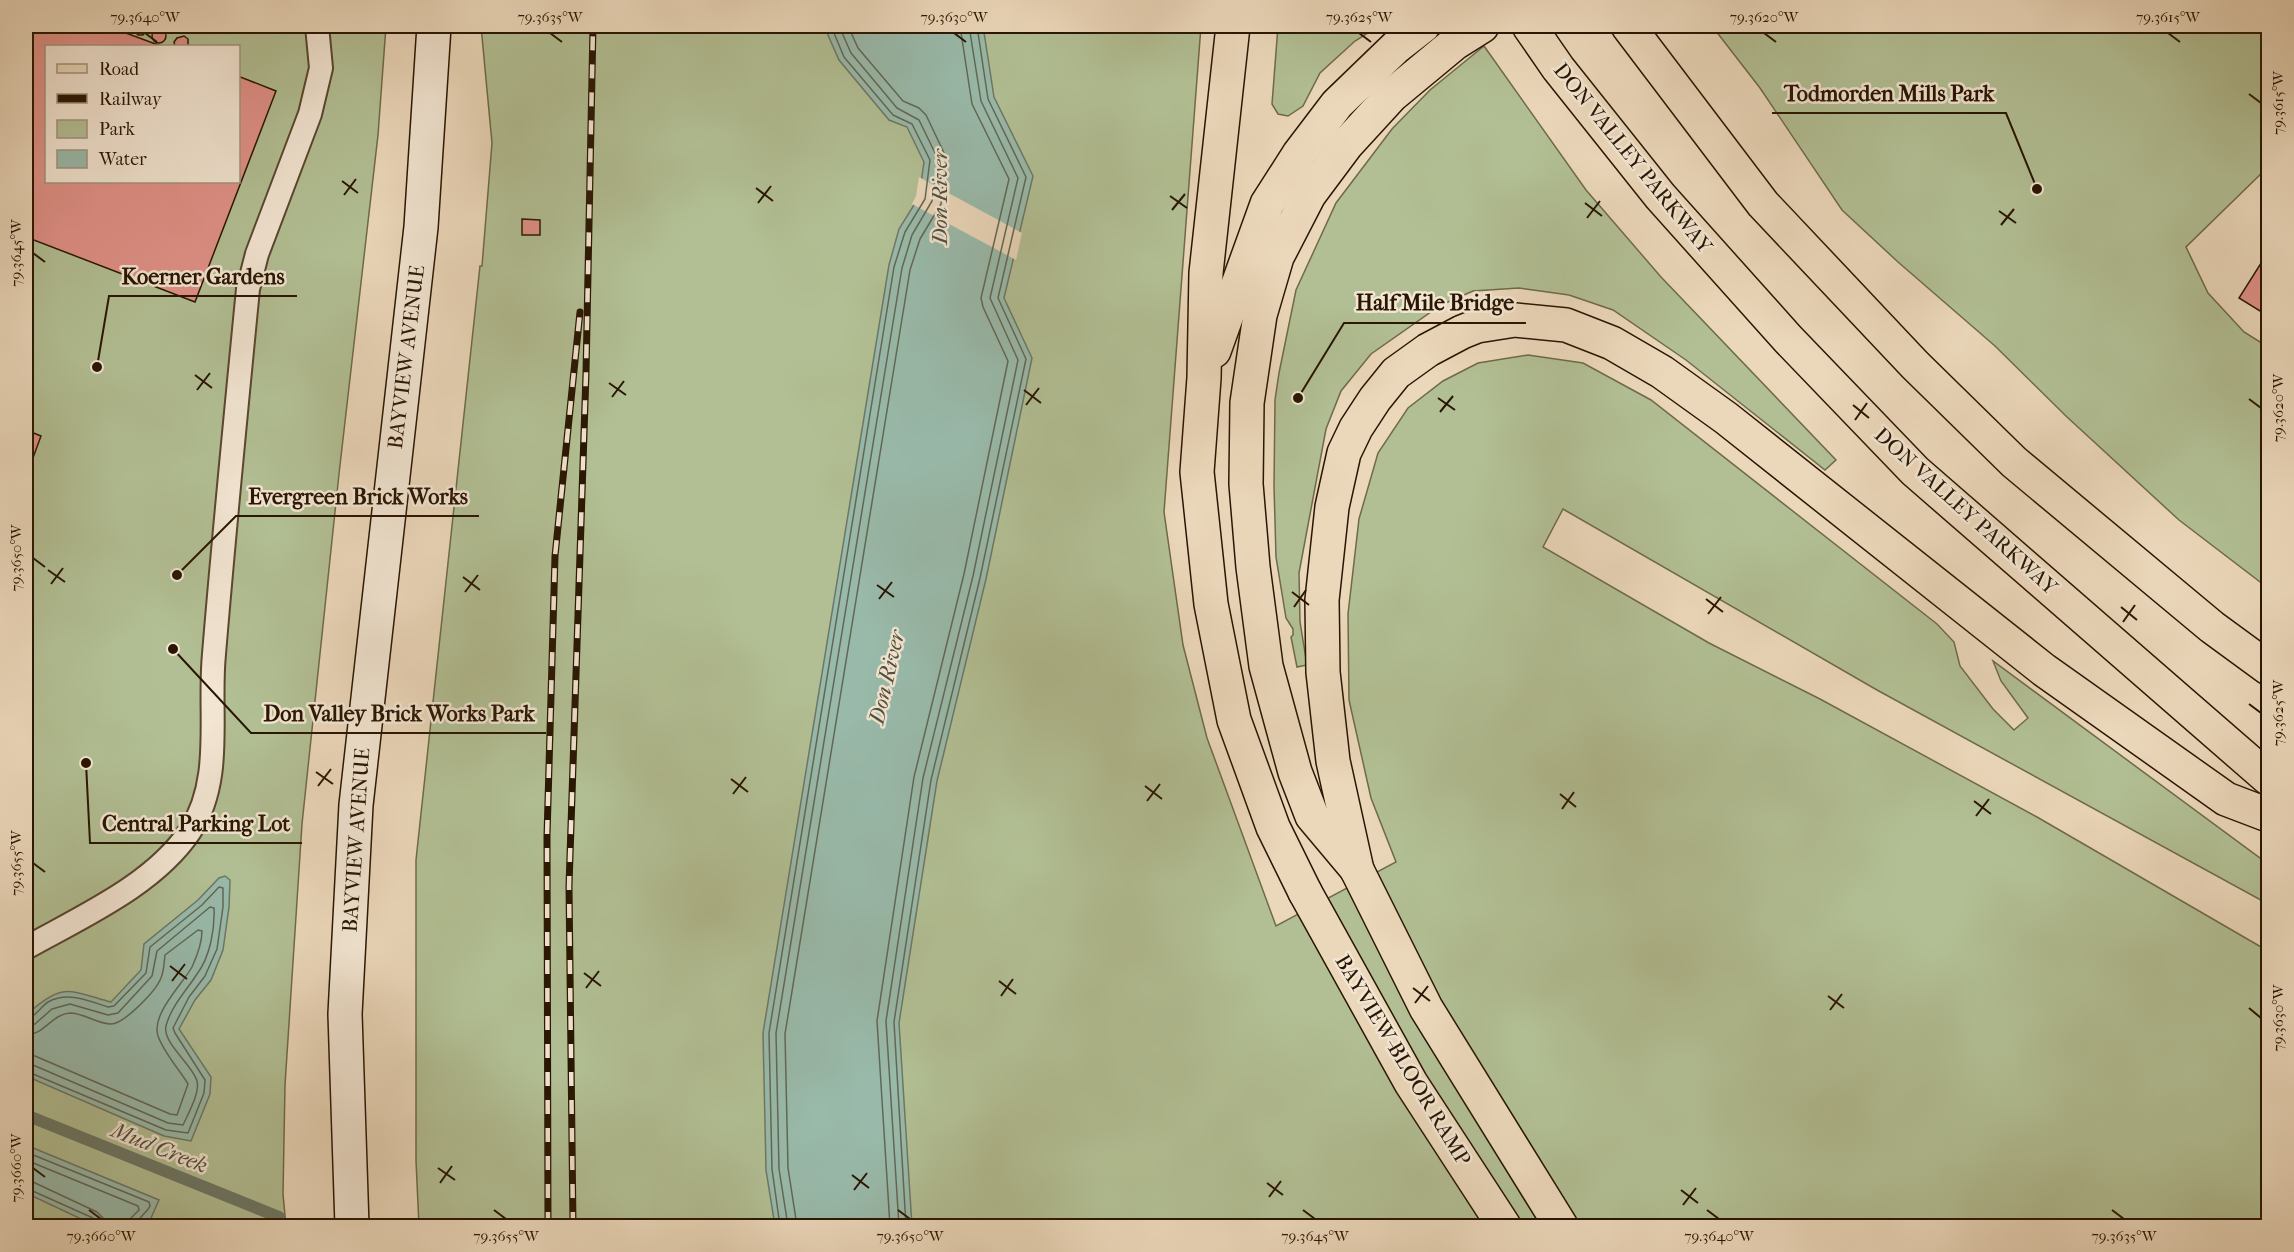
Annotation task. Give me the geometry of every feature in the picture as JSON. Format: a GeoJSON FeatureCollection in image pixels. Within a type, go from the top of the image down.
{"type":"FeatureCollection","features":[{"type":"Feature","properties":{"kind":"main road","name":"BAYVIEW AVENUE"},"geometry":{"type":"LineString","coordinates":[[352,1227],[345,1014],[356,805],[421,227],[434,26]]}},
{"type":"Feature","properties":{"kind":"main road"},"geometry":{"type":"LineString","coordinates":[[1204,378],[1206,273],[1233,26]]}},
{"type":"Feature","properties":{"kind":"main road"},"geometry":{"type":"LineString","coordinates":[[1204,378],[1267,204],[1299,154],[1337,104],[1396,47],[1423,26]]}},
{"type":"Feature","properties":{"kind":"main road"},"geometry":{"type":"LineString","coordinates":[[1358,870],[1312,816],[1295,772],[1266,666],[1253,567],[1246,484],[1247,403],[1260,315],[1275,267],[1309,195],[1347,144],[1391,96],[1455,43],[1482,26]]}},
{"type":"Feature","properties":{"kind":"main road","name":"DON VALLEY PARKWAY"},"geometry":{"type":"LineString","coordinates":[[1529,26],[1558,68],[1668,205],[1788,339],[1915,471],[2268,778]]}},
{"type":"Feature","properties":{"kind":"main road"},"geometry":{"type":"LineString","coordinates":[[1628,26],[1763,204],[1915,365],[2014,462],[2212,627],[2268,668]]}},
{"type":"Feature","properties":{"kind":"main road"},"geometry":{"type":"LineString","coordinates":[[1561,1227],[1426,1008],[1358,870],[1333,760],[1323,672],[1323,600],[1332,507],[1344,453],[1356,428],[1396,373],[1428,350],[1476,326],[1515,320],[1566,325],[1612,343],[1662,372],[1726,418],[2044,670],[2226,799],[2268,815]]}},
{"type":"Feature","properties":{"kind":"main road","name":"BAYVIEW-BLOOR RAMP"},"geometry":{"type":"LineString","coordinates":[[1204,378],[1197,472],[1211,604],[1234,720],[1273,827],[1305,892],[1412,1083],[1504,1227]]}},
{"type":"Feature","properties":{"kind":"lane"},"geometry":{"type":"LineString","coordinates":[[26,948],[121,894],[163,863],[178,848],[201,810],[210,778],[213,658],[248,289],[257,254],[310,114],[321,68],[317,26]]}},
{"type":"Feature","properties":{"kind":"green space"},"geometry":{"type":"Polygon","coordinates":[[[26,26],[386,26],[378,135],[302,824],[285,1085],[283,1194],[286,1226],[26,1226],[26,26]]]}},
{"type":"Feature","properties":{"kind":"green space"},"geometry":{"type":"Polygon","coordinates":[[[481,26],[1201,26],[1164,512],[1183,645],[1207,738],[1276,926],[1396,862],[1371,798],[1349,700],[1348,614],[1359,519],[1378,453],[1408,408],[1443,381],[1478,363],[1528,355],[1583,363],[1651,400],[1937,624],[1954,642],[1960,666],[1993,709],[2014,730],[2028,718],[2001,681],[1993,661],[2268,864],[2268,904],[1877,690],[1563,509],[1543,547],[1709,643],[1820,699],[2037,817],[2268,951],[2268,1226],[419,1226],[416,1161],[416,860],[480,266],[482,266],[492,143],[481,26]]]}},
{"type":"Feature","properties":{"kind":"green space"},"geometry":{"type":"Polygon","coordinates":[[[1278,26],[1379,26],[1355,41],[1320,73],[1303,106],[1288,116],[1278,114],[1272,104],[1278,26]]]}},
{"type":"Feature","properties":{"kind":"green space"},"geometry":{"type":"Polygon","coordinates":[[[1712,26],[2268,26],[2268,167],[2186,247],[2208,293],[2244,332],[2268,347],[2268,588],[2179,520],[2067,417],[1995,346],[1842,210],[1760,88],[1712,26]]]}},
{"type":"Feature","properties":{"kind":"green space"},"geometry":{"type":"Polygon","coordinates":[[[1484,46],[1586,190],[1661,277],[1836,460],[1825,470],[1686,360],[1613,310],[1569,295],[1519,288],[1473,291],[1441,305],[1371,354],[1341,391],[1326,429],[1299,573],[1300,622],[1307,665],[1297,667],[1291,637],[1293,629],[1286,618],[1276,557],[1274,486],[1275,400],[1296,290],[1336,203],[1392,129],[1430,90],[1484,46]]]}},
{"type":"Feature","properties":{"kind":"water","name":"Don River"},"geometry":{"type":"Polygon","coordinates":[[[824,26],[983,26],[994,97],[1033,176],[1004,298],[1032,358],[986,579],[937,781],[899,1023],[912,1226],[775,1226],[766,1170],[763,1033],[889,265],[899,229],[919,197],[924,162],[907,127],[889,120],[839,60],[824,26]]]}},
{"type":"Feature","properties":{"kind":"water"},"geometry":{"type":"Polygon","coordinates":[[[225,876],[230,880],[223,950],[211,980],[195,1000],[179,1029],[211,1077],[210,1094],[191,1141],[164,1136],[26,1076],[26,1015],[38,1004],[58,993],[75,992],[111,1002],[141,970],[144,944],[198,900],[219,878],[225,876]]]}},
{"type":"Feature","properties":{"kind":"water"},"geometry":{"type":"Polygon","coordinates":[[[26,1145],[159,1200],[151,1218],[139,1226],[96,1226],[26,1193],[26,1145]]]}},
{"type":"Feature","properties":{"kind":"pier"},"geometry":{"type":"Polygon","coordinates":[[[919,177],[1022,233],[1016,260],[912,204],[916,196],[919,177]]]}},
{"type":"Feature","properties":{"kind":"building"},"geometry":{"type":"Polygon","coordinates":[[[26,26],[107,26],[158,45],[45,45],[45,183],[240,183],[240,77],[276,91],[195,302],[26,237],[26,26]]]}},
{"type":"Feature","properties":{"kind":"building"},"geometry":{"type":"Polygon","coordinates":[[[133,26],[147,26],[143,35],[138,35],[133,26]]]}},
{"type":"Feature","properties":{"kind":"building"},"geometry":{"type":"Polygon","coordinates":[[[156,29],[162,29],[166,36],[162,43],[156,43],[152,39],[152,33],[156,29]]]}},
{"type":"Feature","properties":{"kind":"building"},"geometry":{"type":"Polygon","coordinates":[[[184,36],[188,39],[188,45],[175,45],[177,38],[184,36]]]}},
{"type":"Feature","properties":{"kind":"building"},"geometry":{"type":"Polygon","coordinates":[[[522,219],[540,220],[540,235],[522,235],[522,219]]]}},
{"type":"Feature","properties":{"kind":"building"},"geometry":{"type":"Polygon","coordinates":[[[2263,260],[2268,263],[2268,316],[2239,298],[2263,260]]]}},
{"type":"Feature","properties":{"kind":"building"},"geometry":{"type":"Polygon","coordinates":[[[26,430],[41,436],[26,477],[26,430]]]}},
{"type":"Feature","properties":{"kind":"waterway","name":"Mud Creek"},"geometry":{"type":"LineString","coordinates":[[26,1115],[279,1217]]}},
{"type":"Feature","properties":{"kind":"railway"},"geometry":{"type":"LineString","coordinates":[[573,1226],[569,886],[586,373],[593,26]]}},
{"type":"Feature","properties":{"kind":"railway"},"geometry":{"type":"LineString","coordinates":[[548,1226],[547,836],[555,556],[580,312]]}},
{"type":"Feature","properties":{"kind":"place","name":"Todmorden Mills Park"},"geometry":{"type":"Point","coordinates":[2037,189]}},
{"type":"Feature","properties":{"kind":"place","name":"Koerner Gardens"},"geometry":{"type":"Point","coordinates":[97,367]}},
{"type":"Feature","properties":{"kind":"place","name":"Half Mile Bridge"},"geometry":{"type":"Point","coordinates":[1298,398]}},
{"type":"Feature","properties":{"kind":"place","name":"Evergreen Brick Works"},"geometry":{"type":"Point","coordinates":[177,575]}},
{"type":"Feature","properties":{"kind":"place","name":"Don Valley Brick Works Park"},"geometry":{"type":"Point","coordinates":[173,649]}},
{"type":"Feature","properties":{"kind":"place","name":"Central Parking Lot"},"geometry":{"type":"Point","coordinates":[86,763]}}]}
